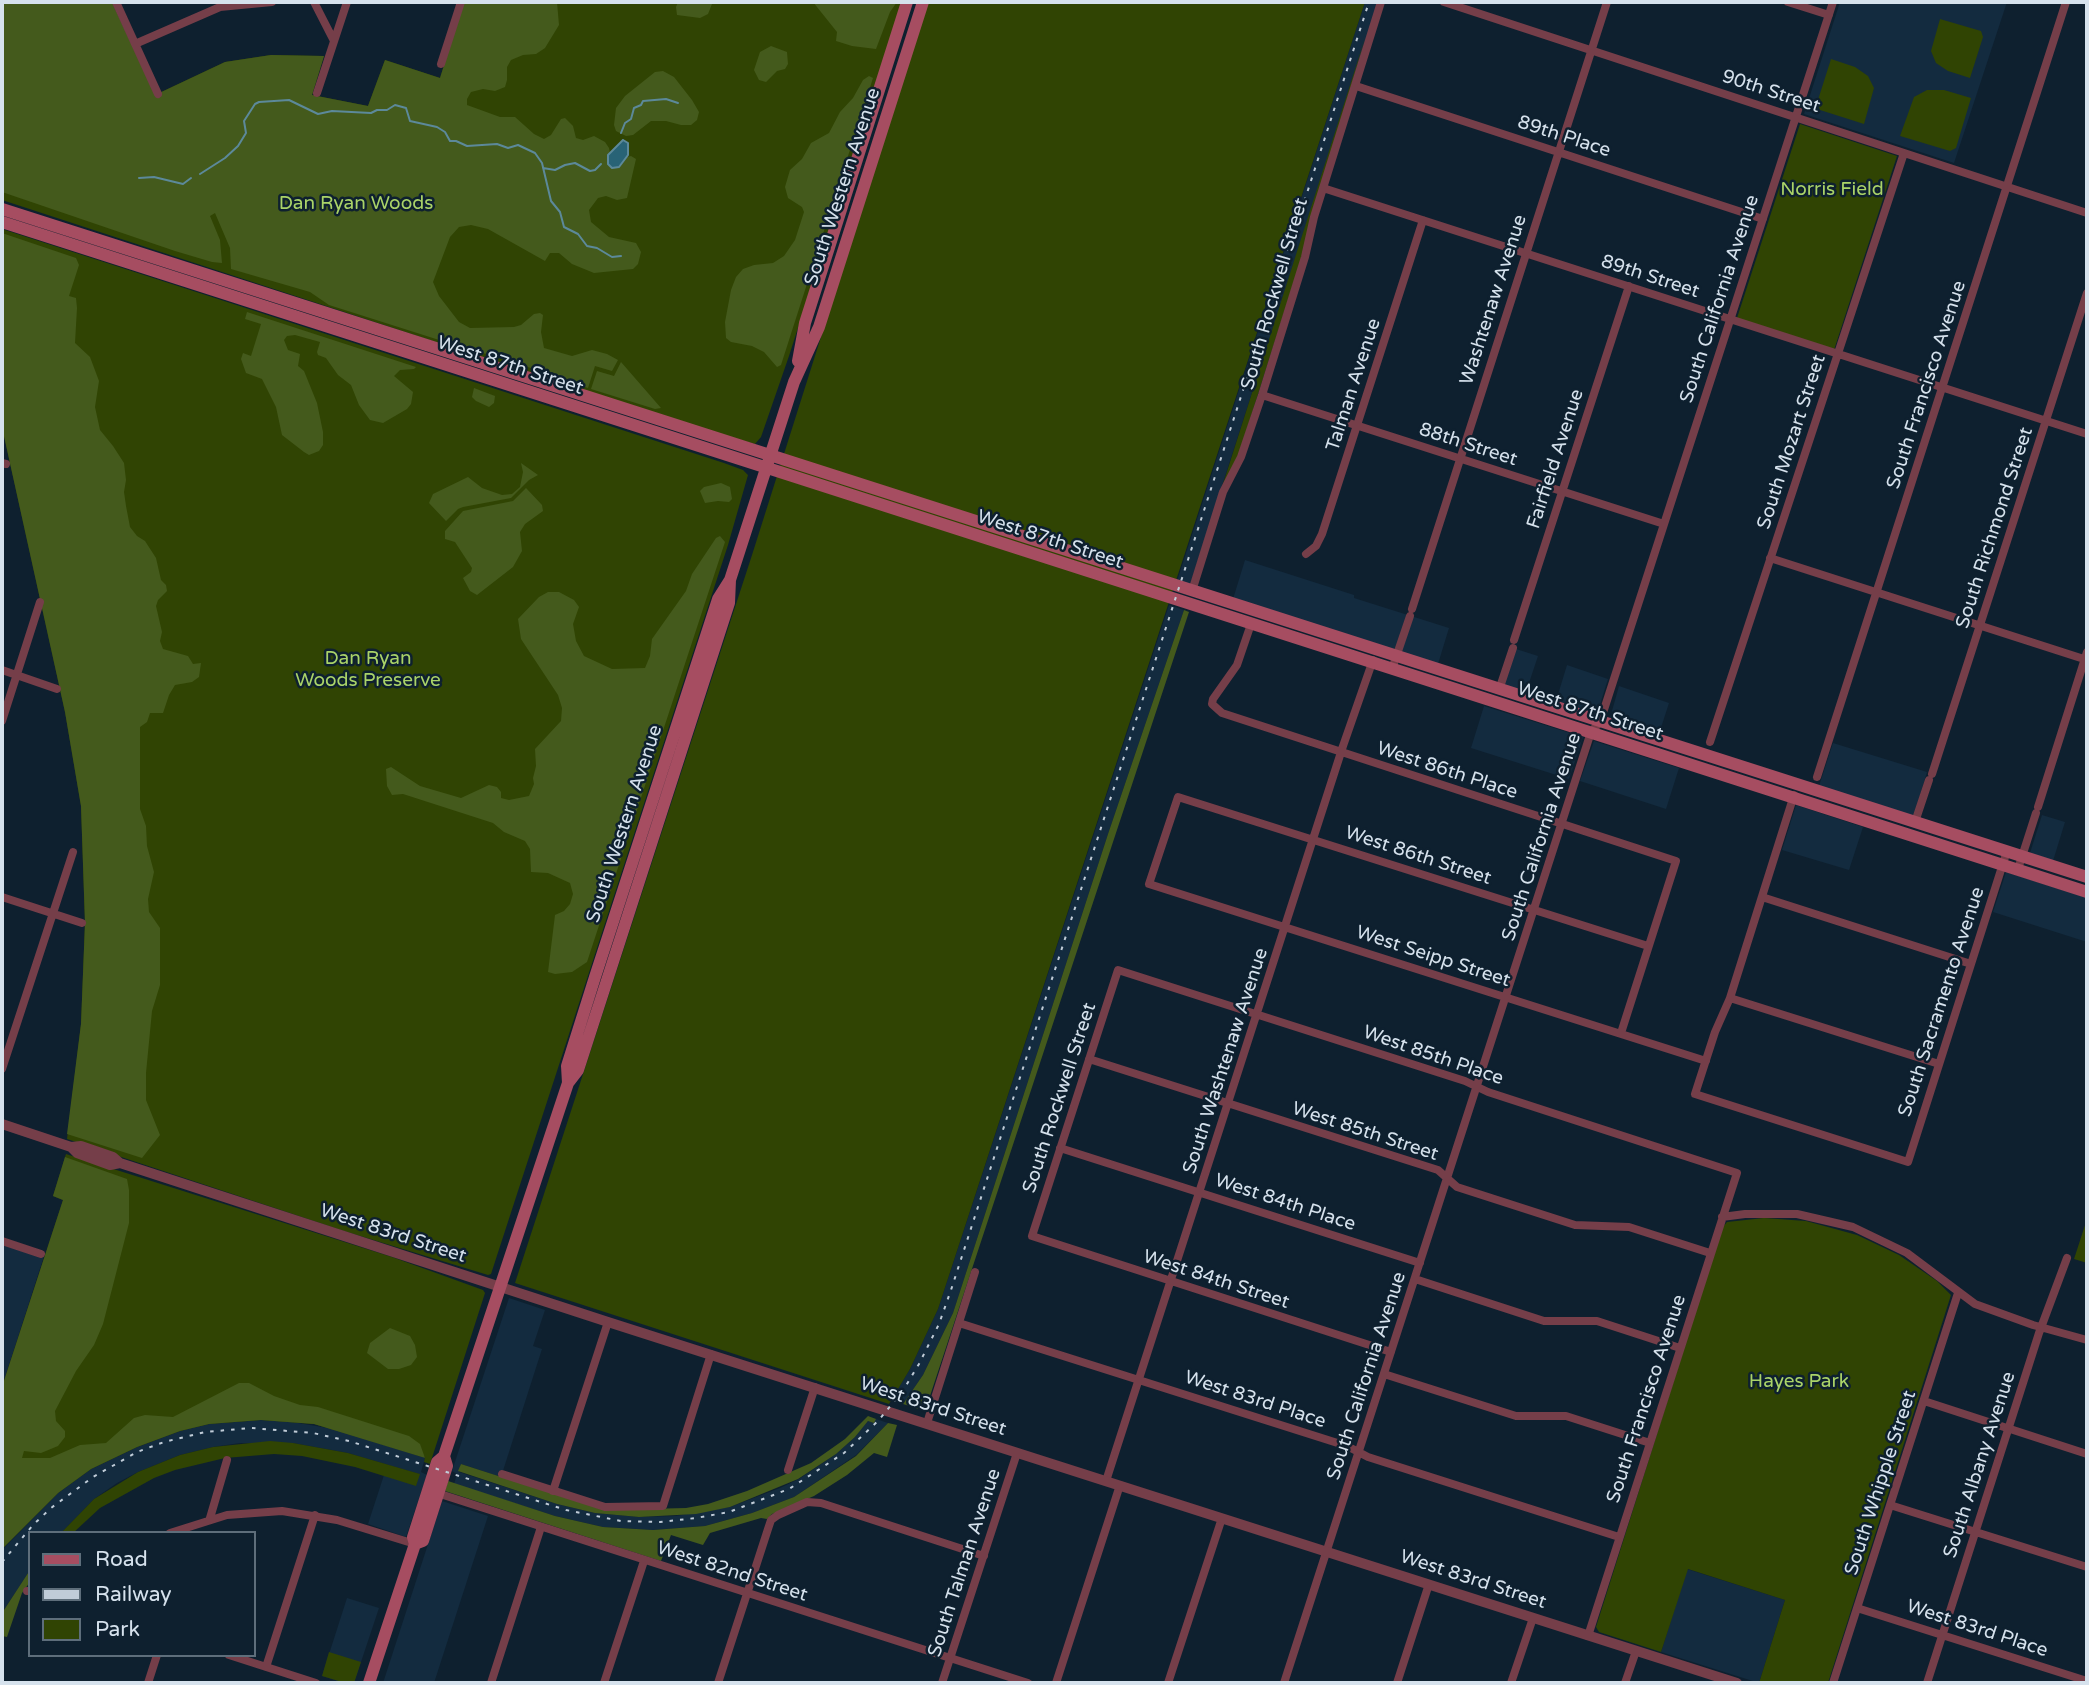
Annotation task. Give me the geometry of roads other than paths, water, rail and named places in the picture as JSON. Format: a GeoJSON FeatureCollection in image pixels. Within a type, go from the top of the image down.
{"type":"FeatureCollection","features":[{"type":"Feature","properties":{"kind":"main road","name":"South Western Avenue"},"geometry":{"type":"LineString","coordinates":[[794,382],[805,323],[907,2]]}},
{"type":"Feature","properties":{"kind":"main road","name":"South Western Avenue"},"geometry":{"type":"LineString","coordinates":[[369,1683],[415,1544],[423,1541],[437,1462],[444,1456],[568,1083],[567,1066],[718,599],[730,580],[794,382],[819,327],[923,2]]}},
{"type":"Feature","properties":{"kind":"main road","name":"West 87th Street"},"geometry":{"type":"LineString","coordinates":[[2,209],[1251,624],[1302,634]]}},
{"type":"Feature","properties":{"kind":"main road","name":"West 87th Street"},"geometry":{"type":"LineString","coordinates":[[2,222],[768,462],[1192,591],[1302,634],[2004,858],[2022,856],[2087,877]]}},
{"type":"Feature","properties":{"kind":"main road","name":"West 87th Street"},"geometry":{"type":"LineString","coordinates":[[1394,663],[1499,690],[1596,727]]}},
{"type":"Feature","properties":{"kind":"main road","name":"West 87th Street"},"geometry":{"type":"LineString","coordinates":[[1795,791],[1915,822],[2004,858],[2018,869],[2087,892]]}},
{"type":"Feature","properties":{"kind":"street"},"geometry":{"type":"LineString","coordinates":[[116,2],[158,94]]}},
{"type":"Feature","properties":{"kind":"street"},"geometry":{"type":"LineString","coordinates":[[135,44],[220,7],[272,2]]}},
{"type":"Feature","properties":{"kind":"street"},"geometry":{"type":"LineString","coordinates":[[314,2],[334,41]]}},
{"type":"Feature","properties":{"kind":"street"},"geometry":{"type":"LineString","coordinates":[[317,93],[347,2]]}},
{"type":"Feature","properties":{"kind":"street"},"geometry":{"type":"LineString","coordinates":[[441,64],[461,2]]}},
{"type":"Feature","properties":{"kind":"street","name":"South Rockwell Street"},"geometry":{"type":"LineString","coordinates":[[1192,591],[1223,492],[1241,457],[1262,395],[1381,2]]}},
{"type":"Feature","properties":{"kind":"street","name":"90th Street"},"geometry":{"type":"LineString","coordinates":[[1444,2],[2087,213]]}},
{"type":"Feature","properties":{"kind":"street","name":"Washtenaw Avenue"},"geometry":{"type":"LineString","coordinates":[[1394,663],[1606,2]]}},
{"type":"Feature","properties":{"kind":"street"},"geometry":{"type":"LineString","coordinates":[[1788,2],[1829,15]]}},
{"type":"Feature","properties":{"kind":"street","name":"South California Avenue"},"geometry":{"type":"LineString","coordinates":[[1284,1683],[1562,824],[1664,524],[1833,2]]}},
{"type":"Feature","properties":{"kind":"street","name":"South Francisco Avenue"},"geometry":{"type":"LineString","coordinates":[[1816,777],[2066,2]]}},
{"type":"Feature","properties":{"kind":"street","name":"89th Place"},"geometry":{"type":"LineString","coordinates":[[1356,86],[1763,219]]}},
{"type":"Feature","properties":{"kind":"street","name":"South Mozart Street"},"geometry":{"type":"LineString","coordinates":[[1710,742],[1904,153]]}},
{"type":"Feature","properties":{"kind":"street","name":"89th Street"},"geometry":{"type":"LineString","coordinates":[[1323,188],[2087,434]]}},
{"type":"Feature","properties":{"kind":"street","name":"Talman Avenue"},"geometry":{"type":"LineString","coordinates":[[1306,554],[1316,546],[1322,534],[1423,220]]}},
{"type":"Feature","properties":{"kind":"street","name":"Fairfield Avenue"},"geometry":{"type":"LineString","coordinates":[[1499,690],[1629,286]]}},
{"type":"Feature","properties":{"kind":"street","name":"South Richmond Street"},"geometry":{"type":"LineString","coordinates":[[1915,822],[2087,293]]}},
{"type":"Feature","properties":{"kind":"street","name":"88th Street"},"geometry":{"type":"LineString","coordinates":[[1262,395],[1664,524]]}},
{"type":"Feature","properties":{"kind":"street"},"geometry":{"type":"LineString","coordinates":[[1770,558],[2087,657],[2018,869]]}},
{"type":"Feature","properties":{"kind":"street"},"geometry":{"type":"LineString","coordinates":[[2,720],[40,602]]}},
{"type":"Feature","properties":{"kind":"street","name":"West 86th Place"},"geometry":{"type":"LineString","coordinates":[[1251,624],[1237,665],[1214,696],[1212,704],[1222,713],[1676,861],[1648,946]]}},
{"type":"Feature","properties":{"kind":"street","name":"South Washtenaw Avenue"},"geometry":{"type":"LineString","coordinates":[[1106,1481],[1313,839],[1375,657]]}},
{"type":"Feature","properties":{"kind":"street"},"geometry":{"type":"LineString","coordinates":[[2,670],[57,689]]}},
{"type":"Feature","properties":{"kind":"street"},"geometry":{"type":"LineString","coordinates":[[1706,1061],[1730,998],[1795,791]]}},
{"type":"Feature","properties":{"kind":"street","name":"West 86th Street"},"geometry":{"type":"LineString","coordinates":[[1149,884],[1178,797],[1648,946]]}},
{"type":"Feature","properties":{"kind":"street"},"geometry":{"type":"LineString","coordinates":[[2,1069],[73,852]]}},
{"type":"Feature","properties":{"kind":"street","name":"South Sacramento Avenue"},"geometry":{"type":"LineString","coordinates":[[1706,1061],[1695,1094],[1908,1162],[2004,858]]}},
{"type":"Feature","properties":{"kind":"street","name":"West Seipp Street"},"geometry":{"type":"LineString","coordinates":[[1149,884],[1706,1061]]}},
{"type":"Feature","properties":{"kind":"street"},"geometry":{"type":"LineString","coordinates":[[2,897],[82,923]]}},
{"type":"Feature","properties":{"kind":"street"},"geometry":{"type":"LineString","coordinates":[[1762,897],[1971,964]]}},
{"type":"Feature","properties":{"kind":"street"},"geometry":{"type":"LineString","coordinates":[[1621,1033],[1648,946]]}},
{"type":"Feature","properties":{"kind":"street","name":"South Rockwell Street"},"geometry":{"type":"LineString","coordinates":[[1032,1236],[1118,970]]}},
{"type":"Feature","properties":{"kind":"street","name":"West 85th Place"},"geometry":{"type":"LineString","coordinates":[[1118,970],[1452,1077],[1737,1173]]}},
{"type":"Feature","properties":{"kind":"street"},"geometry":{"type":"LineString","coordinates":[[1730,998],[1939,1064]]}},
{"type":"Feature","properties":{"kind":"street","name":"West 85th Street"},"geometry":{"type":"LineString","coordinates":[[1089,1059],[1438,1170],[1457,1188],[1575,1225],[1629,1227],[1710,1253]]}},
{"type":"Feature","properties":{"kind":"street","name":"West 83rd Street"},"geometry":{"type":"LineString","coordinates":[[2,1124],[71,1147],[77,1153],[110,1165],[120,1163],[1737,1683]]}},
{"type":"Feature","properties":{"kind":"street","name":"West 84th Place"},"geometry":{"type":"LineString","coordinates":[[1060,1148],[1420,1263]]}},
{"type":"Feature","properties":{"kind":"street","name":"South Francisco Avenue"},"geometry":{"type":"LineString","coordinates":[[1588,1636],[1737,1173]]}},
{"type":"Feature","properties":{"kind":"street"},"geometry":{"type":"LineString","coordinates":[[1722,1217],[1797,1214],[1853,1227],[1891,1244],[1958,1293],[1990,1311],[2087,1339]]}},
{"type":"Feature","properties":{"kind":"street","name":"West 84th Street"},"geometry":{"type":"LineString","coordinates":[[1032,1236],[1391,1352]]}},
{"type":"Feature","properties":{"kind":"street"},"geometry":{"type":"LineString","coordinates":[[2,1241],[41,1254]]}},
{"type":"Feature","properties":{"kind":"street","name":"South Albany Avenue"},"geometry":{"type":"LineString","coordinates":[[1927,1683],[2008,1428],[2067,1258]]}},
{"type":"Feature","properties":{"kind":"street"},"geometry":{"type":"LineString","coordinates":[[927,1423],[975,1272]]}},
{"type":"Feature","properties":{"kind":"street"},"geometry":{"type":"LineString","coordinates":[[1415,1279],[1544,1321],[1597,1321],[1680,1348]]}},
{"type":"Feature","properties":{"kind":"street","name":"South Whipple Street"},"geometry":{"type":"LineString","coordinates":[[1833,1683],[1958,1293]]}},
{"type":"Feature","properties":{"kind":"street"},"geometry":{"type":"LineString","coordinates":[[553,1490],[608,1322]]}},
{"type":"Feature","properties":{"kind":"street","name":"West 83rd Place"},"geometry":{"type":"LineString","coordinates":[[959,1323],[1347,1446],[1368,1457],[1619,1537]]}},
{"type":"Feature","properties":{"kind":"street"},"geometry":{"type":"LineString","coordinates":[[502,1474],[605,1507],[663,1506],[711,1354]]}},
{"type":"Feature","properties":{"kind":"street"},"geometry":{"type":"LineString","coordinates":[[1384,1374],[1516,1416],[1566,1416],[1650,1443]]}},
{"type":"Feature","properties":{"kind":"street"},"geometry":{"type":"LineString","coordinates":[[788,1470],[815,1387]]}},
{"type":"Feature","properties":{"kind":"street"},"geometry":{"type":"LineString","coordinates":[[1924,1401],[2087,1454]]}},
{"type":"Feature","properties":{"kind":"street","name":"South Talman Avenue"},"geometry":{"type":"LineString","coordinates":[[942,1683],[1017,1452]]}},
{"type":"Feature","properties":{"kind":"street"},"geometry":{"type":"LineString","coordinates":[[210,1518],[227,1460]]}},
{"type":"Feature","properties":{"kind":"street"},"geometry":{"type":"LineString","coordinates":[[1056,1683],[1120,1486]]}},
{"type":"Feature","properties":{"kind":"street","name":"West 82nd Street"},"geometry":{"type":"LineString","coordinates":[[433,1492],[1028,1683]]}},
{"type":"Feature","properties":{"kind":"street"},"geometry":{"type":"LineString","coordinates":[[718,1683],[771,1520],[778,1515],[811,1502],[984,1556]]}},
{"type":"Feature","properties":{"kind":"street"},"geometry":{"type":"LineString","coordinates":[[1890,1505],[2087,1567]]}},
{"type":"Feature","properties":{"kind":"street"},"geometry":{"type":"LineString","coordinates":[[175,1531],[210,1518],[268,1511],[315,1515],[415,1544]]}},
{"type":"Feature","properties":{"kind":"street"},"geometry":{"type":"LineString","coordinates":[[266,1667],[315,1515]]}},
{"type":"Feature","properties":{"kind":"street"},"geometry":{"type":"LineString","coordinates":[[1168,1683],[1222,1518]]}},
{"type":"Feature","properties":{"kind":"street"},"geometry":{"type":"LineString","coordinates":[[196,1531],[198,1522]]}},
{"type":"Feature","properties":{"kind":"street"},"geometry":{"type":"LineString","coordinates":[[491,1683],[541,1527]]}},
{"type":"Feature","properties":{"kind":"street"},"geometry":{"type":"LineString","coordinates":[[604,1683],[644,1561]]}},
{"type":"Feature","properties":{"kind":"street"},"geometry":{"type":"LineString","coordinates":[[1397,1683],[1429,1584]]}},
{"type":"Feature","properties":{"kind":"street","name":"West 83rd Place"},"geometry":{"type":"LineString","coordinates":[[1857,1608],[2087,1681]]}},
{"type":"Feature","properties":{"kind":"street"},"geometry":{"type":"LineString","coordinates":[[1511,1683],[1533,1618]]}},
{"type":"Feature","properties":{"kind":"street"},"geometry":{"type":"LineString","coordinates":[[1625,1683],[1636,1651]]}},
{"type":"Feature","properties":{"kind":"street"},"geometry":{"type":"LineString","coordinates":[[148,1683],[156,1657]]}},
{"type":"Feature","properties":{"kind":"street"},"geometry":{"type":"LineString","coordinates":[[235,1657],[316,1683]]}},
{"type":"Feature","properties":{"kind":"waterway"},"geometry":{"type":"LineString","coordinates":[[621,133],[625,123],[631,119],[634,108],[643,101],[666,99],[678,103]]}},
{"type":"Feature","properties":{"kind":"waterway"},"geometry":{"type":"LineString","coordinates":[[200,174],[238,146],[246,133],[244,121],[259,102],[289,100],[318,114],[332,111],[371,113],[387,110],[395,105],[406,108],[410,121],[437,127],[445,132],[450,141],[467,146],[497,144],[508,148],[518,145],[535,153],[542,163],[551,201],[560,212],[564,227],[578,234],[587,246],[597,248],[612,257],[621,256]]}},
{"type":"Feature","properties":{"kind":"waterway"},"geometry":{"type":"LineString","coordinates":[[543,168],[555,170],[575,163],[590,171],[601,164]]}},
{"type":"Feature","properties":{"kind":"waterway"},"geometry":{"type":"LineString","coordinates":[[139,178],[154,177],[183,184],[191,178]]}},
{"type":"Feature","properties":{"kind":"railway"},"geometry":{"type":"LineString","coordinates":[[2,1562],[51,1508],[93,1477],[137,1452],[205,1432],[251,1428],[313,1433],[349,1441],[566,1510],[621,1521],[660,1522],[729,1512],[789,1489],[844,1453],[879,1420],[904,1389],[919,1364],[939,1324],[951,1290],[1369,2]]}},
{"type":"Feature","properties":{"kind":"park label","name":"Norris Field"},"geometry":{"type":"Point","coordinates":[1832,190]}},
{"type":"Feature","properties":{"kind":"park label","name":"Dan Ryan Woods"},"geometry":{"type":"Point","coordinates":[356,204]}},
{"type":"Feature","properties":{"kind":"park label","name":"Dan Ryan Woods Preserve"},"geometry":{"type":"Point","coordinates":[368,670]}},
{"type":"Feature","properties":{"kind":"park label","name":"Hayes Park"},"geometry":{"type":"Point","coordinates":[1799,1382]}}]}
